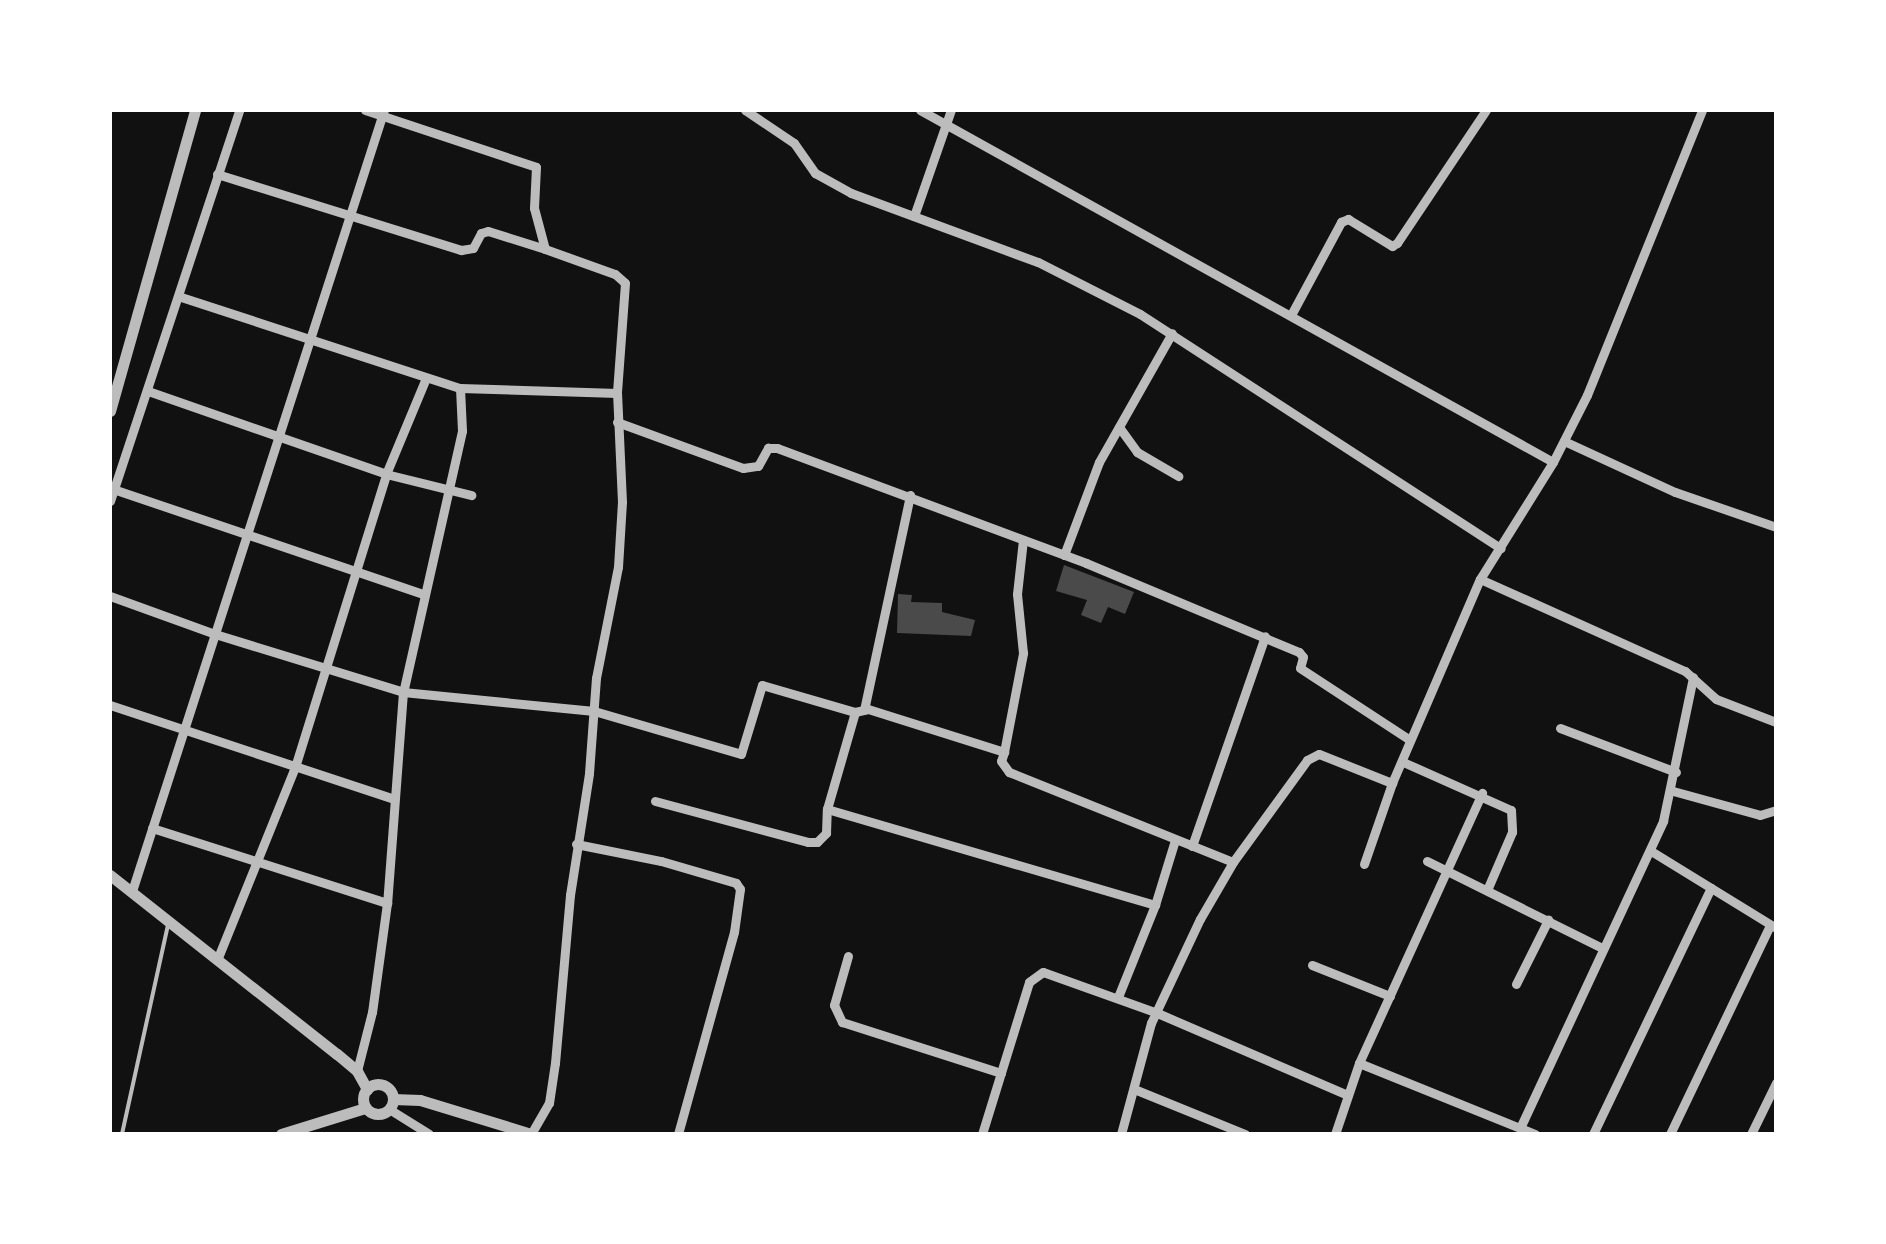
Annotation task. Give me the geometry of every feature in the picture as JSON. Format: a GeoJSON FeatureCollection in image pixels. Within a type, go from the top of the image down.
{"type":"FeatureCollection","features":[{"type":"Feature","properties":{"kind":"street"},"geometry":{"type":"LineString","coordinates":[[110,411],[195,110]]}},
{"type":"Feature","properties":{"kind":"street"},"geometry":{"type":"LineString","coordinates":[[110,501],[181,297],[216,174],[239,110]]}},
{"type":"Feature","properties":{"kind":"street"},"geometry":{"type":"LineString","coordinates":[[365,110],[536,167],[534,208],[545,249]]}},
{"type":"Feature","properties":{"kind":"street"},"geometry":{"type":"LineString","coordinates":[[746,110],[794,143],[826,180],[1052,268],[1172,333],[1501,548]]}},
{"type":"Feature","properties":{"kind":"street"},"geometry":{"type":"LineString","coordinates":[[920,110],[1553,462]]}},
{"type":"Feature","properties":{"kind":"street"},"geometry":{"type":"LineString","coordinates":[[914,216],[952,110]]}},
{"type":"Feature","properties":{"kind":"street"},"geometry":{"type":"LineString","coordinates":[[1291,314],[1342,222],[1348,219],[1392,246],[1398,243],[1486,110]]}},
{"type":"Feature","properties":{"kind":"street"},"geometry":{"type":"LineString","coordinates":[[1364,864],[1392,783],[1480,579],[1564,441],[1640,272],[1702,110]]}},
{"type":"Feature","properties":{"kind":"street"},"geometry":{"type":"LineString","coordinates":[[132,891],[383,114]]}},
{"type":"Feature","properties":{"kind":"street"},"geometry":{"type":"LineString","coordinates":[[216,174],[461,250],[473,248],[480,234],[488,231],[616,274],[624,283],[617,422],[622,502],[618,567],[598,664],[590,773],[576,844],[548,1103],[531,1134],[420,1100],[391,1104],[376,1114],[365,1108],[281,1134]]}},
{"type":"Feature","properties":{"kind":"street"},"geometry":{"type":"LineString","coordinates":[[181,297],[460,388],[618,393]]}},
{"type":"Feature","properties":{"kind":"street"},"geometry":{"type":"LineString","coordinates":[[1064,556],[1099,462],[1172,333]]}},
{"type":"Feature","properties":{"kind":"street"},"geometry":{"type":"LineString","coordinates":[[216,960],[295,766],[386,474],[426,378]]}},
{"type":"Feature","properties":{"kind":"street"},"geometry":{"type":"LineString","coordinates":[[357,1071],[372,1012],[388,904],[403,692],[462,432],[460,388]]}},
{"type":"Feature","properties":{"kind":"street"},"geometry":{"type":"LineString","coordinates":[[148,391],[386,474],[471,495]]}},
{"type":"Feature","properties":{"kind":"street"},"geometry":{"type":"LineString","coordinates":[[617,422],[743,468],[758,466],[772,447],[910,495],[1265,636],[1302,655],[1300,668],[1410,740]]}},
{"type":"Feature","properties":{"kind":"street"},"geometry":{"type":"LineString","coordinates":[[1119,427],[1137,452],[1178,476]]}},
{"type":"Feature","properties":{"kind":"street"},"geometry":{"type":"LineString","coordinates":[[1564,441],[1675,492],[1776,527]]}},
{"type":"Feature","properties":{"kind":"street"},"geometry":{"type":"LineString","coordinates":[[114,489],[424,594]]}},
{"type":"Feature","properties":{"kind":"street"},"geometry":{"type":"LineString","coordinates":[[655,801],[808,842],[817,842],[826,834],[827,809],[860,711],[910,495]]}},
{"type":"Feature","properties":{"kind":"street"},"geometry":{"type":"LineString","coordinates":[[1022,540],[1018,594],[1023,652],[1001,761],[1009,772],[1233,862]]}},
{"type":"Feature","properties":{"kind":"street"},"geometry":{"type":"LineString","coordinates":[[1480,579],[1693,677],[1716,699],[1776,722]]}},
{"type":"Feature","properties":{"kind":"street"},"geometry":{"type":"LineString","coordinates":[[110,596],[215,634],[403,692],[594,712],[741,754],[762,685],[1004,752]]}},
{"type":"Feature","properties":{"kind":"street"},"geometry":{"type":"LineString","coordinates":[[1192,846],[1265,636]]}},
{"type":"Feature","properties":{"kind":"street"},"geometry":{"type":"LineString","coordinates":[[1520,1128],[1651,851],[1673,791],[1693,677]]}},
{"type":"Feature","properties":{"kind":"street"},"geometry":{"type":"LineString","coordinates":[[110,705],[394,799]]}},
{"type":"Feature","properties":{"kind":"street"},"geometry":{"type":"LineString","coordinates":[[1560,728],[1676,772]]}},
{"type":"Feature","properties":{"kind":"street"},"geometry":{"type":"LineString","coordinates":[[1121,1134],[1155,1012],[1233,862],[1312,756],[1319,754],[1392,783]]}},
{"type":"Feature","properties":{"kind":"street"},"geometry":{"type":"LineString","coordinates":[[1403,762],[1506,804],[1514,817],[1512,832],[1487,890]]}},
{"type":"Feature","properties":{"kind":"street"},"geometry":{"type":"LineString","coordinates":[[1673,791],[1760,815],[1776,810]]}},
{"type":"Feature","properties":{"kind":"street"},"geometry":{"type":"LineString","coordinates":[[1334,1134],[1360,1063],[1482,793]]}},
{"type":"Feature","properties":{"kind":"street"},"geometry":{"type":"LineString","coordinates":[[827,809],[1155,905]]}},
{"type":"Feature","properties":{"kind":"street"},"geometry":{"type":"LineString","coordinates":[[152,828],[388,904]]}},
{"type":"Feature","properties":{"kind":"street"},"geometry":{"type":"LineString","coordinates":[[1118,997],[1155,905],[1174,840]]}},
{"type":"Feature","properties":{"kind":"street"},"geometry":{"type":"LineString","coordinates":[[576,844],[661,861],[736,883],[740,889],[734,932],[678,1134]]}},
{"type":"Feature","properties":{"kind":"street"},"geometry":{"type":"LineString","coordinates":[[1651,851],[1773,927],[1670,1134]]}},
{"type":"Feature","properties":{"kind":"street"},"geometry":{"type":"LineString","coordinates":[[1426,860],[1602,948]]}},
{"type":"Feature","properties":{"kind":"street"},"geometry":{"type":"LineString","coordinates":[[110,875],[168,925],[357,1071],[367,1088],[365,1108]]}},
{"type":"Feature","properties":{"kind":"street"},"geometry":{"type":"LineString","coordinates":[[1593,1134],[1711,888]]}},
{"type":"Feature","properties":{"kind":"street"},"geometry":{"type":"LineString","coordinates":[[1516,984],[1548,920]]}},
{"type":"Feature","properties":{"kind":"street"},"geometry":{"type":"LineString","coordinates":[[848,956],[834,1005],[842,1022],[1001,1073]]}},
{"type":"Feature","properties":{"kind":"street"},"geometry":{"type":"LineString","coordinates":[[1312,965],[1390,996]]}},
{"type":"Feature","properties":{"kind":"street"},"geometry":{"type":"LineString","coordinates":[[982,1134],[1029,982],[1037,974],[1048,972],[1155,1012],[1348,1095]]}},
{"type":"Feature","properties":{"kind":"street"},"geometry":{"type":"LineString","coordinates":[[1360,1063],[1535,1134]]}},
{"type":"Feature","properties":{"kind":"street"},"geometry":{"type":"LineString","coordinates":[[1751,1134],[1776,1083]]}},
{"type":"Feature","properties":{"kind":"street"},"geometry":{"type":"LineString","coordinates":[[367,1088],[384,1085],[391,1104],[428,1134]]}},
{"type":"Feature","properties":{"kind":"street"},"geometry":{"type":"LineString","coordinates":[[1134,1088],[1246,1134]]}},
{"type":"Feature","properties":{"kind":"lane"},"geometry":{"type":"LineString","coordinates":[[122,1134],[168,925]]}},
{"type":"Feature","properties":{"kind":"building"},"geometry":{"type":"Polygon","coordinates":[[[1064,565],[1134,592],[1125,614],[1108,607],[1101,623],[1081,615],[1087,600],[1056,591],[1064,565]]]}},
{"type":"Feature","properties":{"kind":"building"},"geometry":{"type":"Polygon","coordinates":[[[898,594],[912,595],[911,602],[942,603],[942,612],[975,620],[971,636],[897,633],[898,594]]]}}]}
